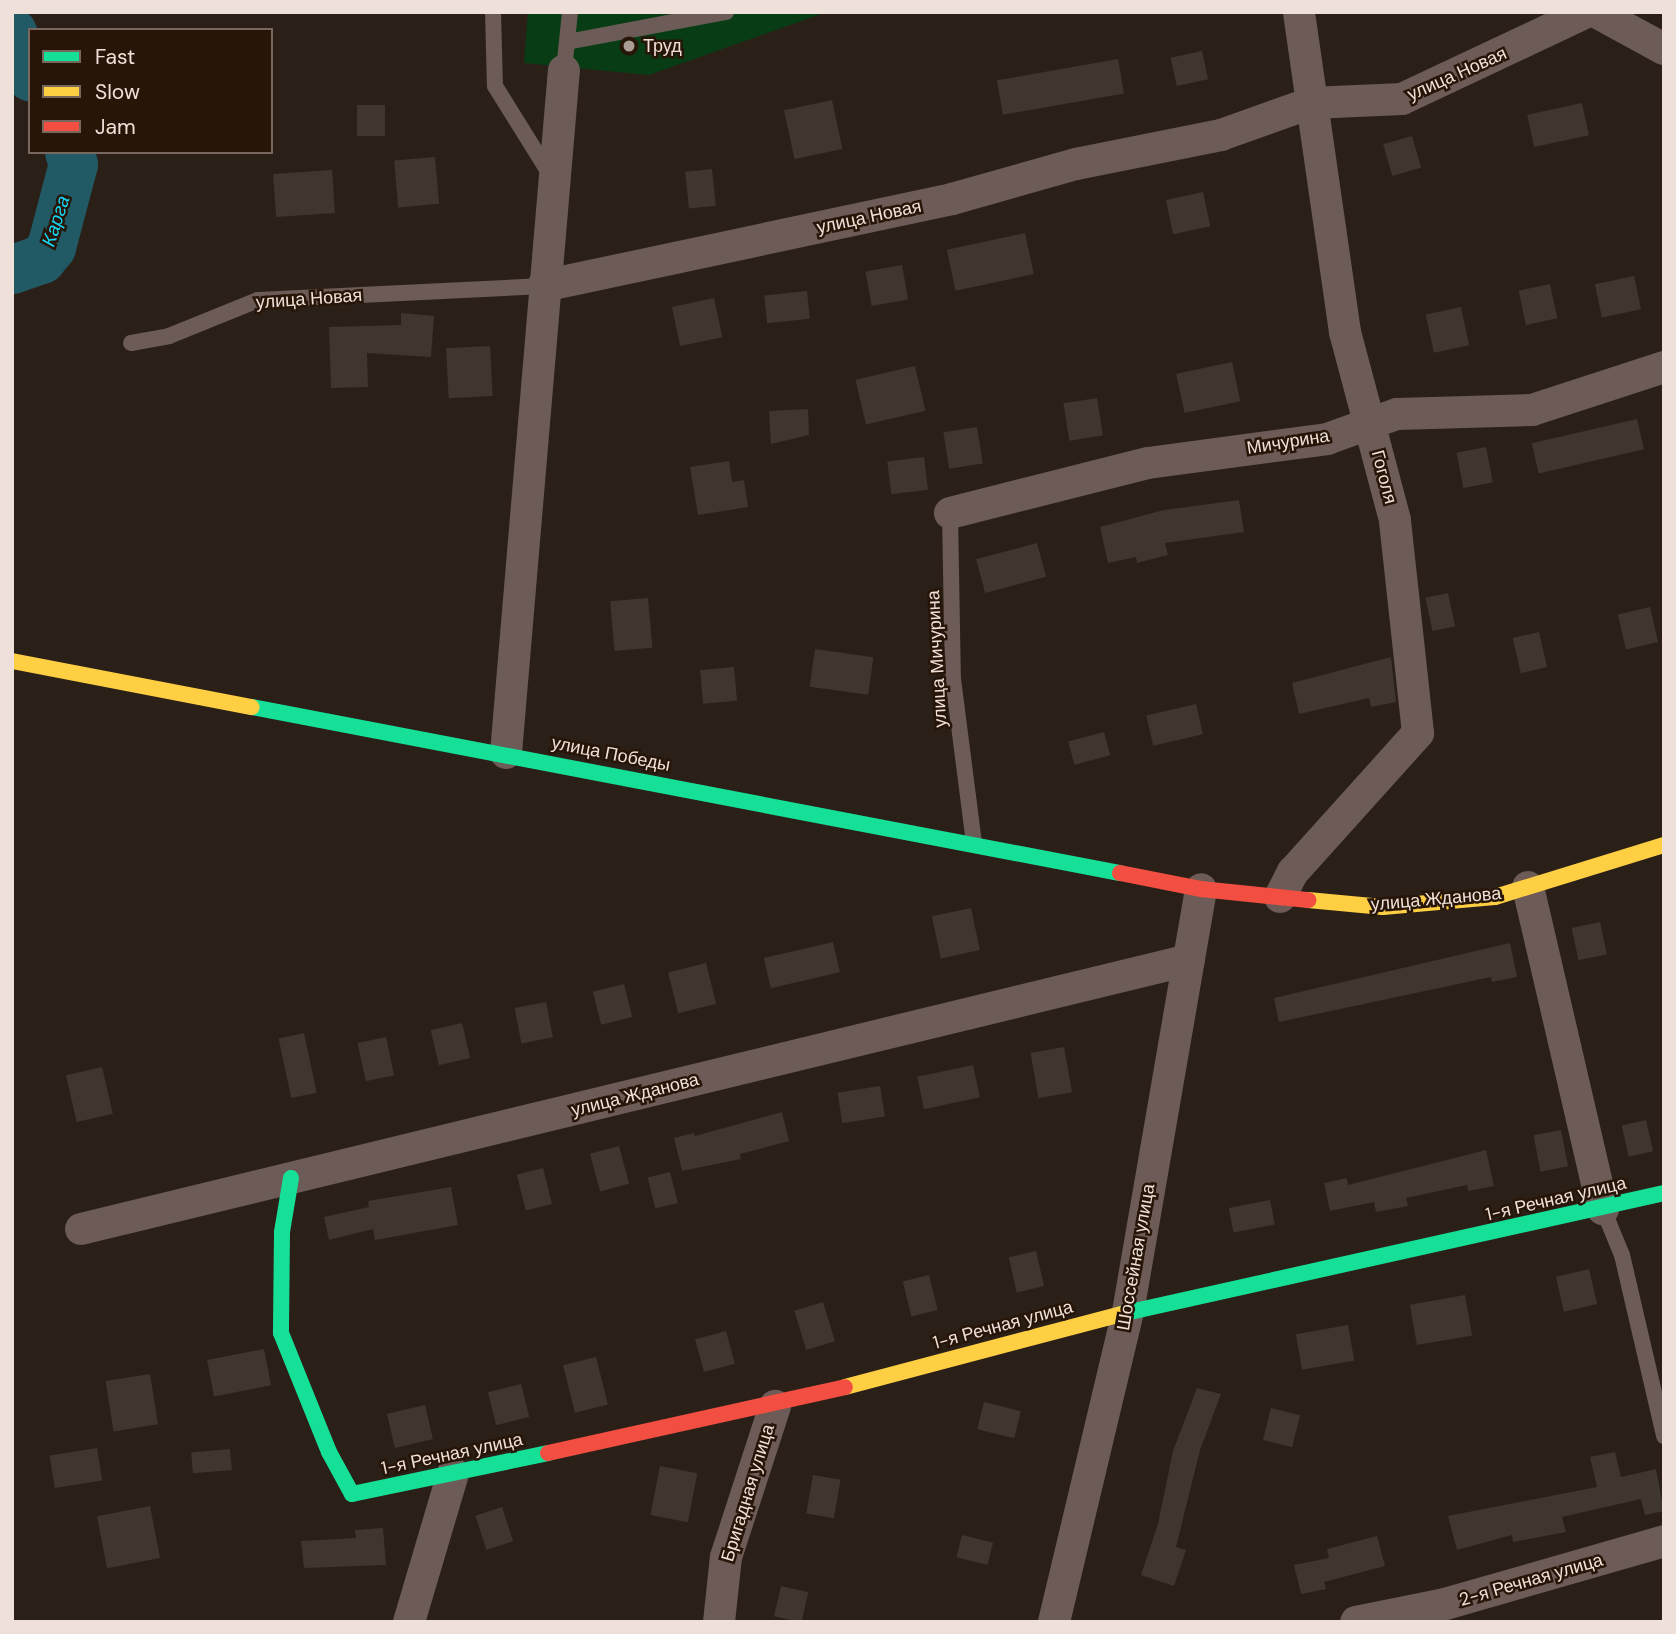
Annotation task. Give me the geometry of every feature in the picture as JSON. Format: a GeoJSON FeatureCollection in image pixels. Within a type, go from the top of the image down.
{"type":"FeatureCollection","features":[{"type":"Feature","properties":{"kind":"street","name":"Гоголя"},"geometry":{"type":"LineString","coordinates":[[1280,897],[1293,872],[1418,733],[1395,520],[1345,332],[1299,12]]}},
{"type":"Feature","properties":{"kind":"street","name":"улица Новая"},"geometry":{"type":"LineString","coordinates":[[543,286],[952,199],[1076,164],[1222,135],[1311,103],[1402,99],[1587,12]]}},
{"type":"Feature","properties":{"kind":"street"},"geometry":{"type":"LineString","coordinates":[[1596,12],[1664,49]]}},
{"type":"Feature","properties":{"kind":"street"},"geometry":{"type":"LineString","coordinates":[[506,753],[543,286],[566,56]]}},
{"type":"Feature","properties":{"kind":"street","name":"Мичурина"},"geometry":{"type":"LineString","coordinates":[[950,513],[1149,463],[1327,439],[1369,421],[1397,414],[1532,410],[1664,367]]}},
{"type":"Feature","properties":{"kind":"street","name":"улица Победы"},"geometry":{"type":"LineString","coordinates":[[12,661],[506,753],[1201,889]]}},
{"type":"Feature","properties":{"kind":"street","name":"улица Жданова"},"geometry":{"type":"LineString","coordinates":[[1201,889],[1383,907],[1495,897],[1664,845]]}},
{"type":"Feature","properties":{"kind":"street"},"geometry":{"type":"LineString","coordinates":[[1528,887],[1603,1209]]}},
{"type":"Feature","properties":{"kind":"street","name":"Шоссейная улица"},"geometry":{"type":"LineString","coordinates":[[1054,1622],[1128,1312],[1201,889]]}},
{"type":"Feature","properties":{"kind":"street","name":"улица Жданова"},"geometry":{"type":"LineString","coordinates":[[81,1229],[1189,960]]}},
{"type":"Feature","properties":{"kind":"street","name":"1-я Речная улица"},"geometry":{"type":"LineString","coordinates":[[291,1178],[282,1231],[281,1333],[329,1452],[352,1494],[775,1406],[1128,1312],[1603,1209],[1664,1193]]}},
{"type":"Feature","properties":{"kind":"street","name":"Бригадная улица"},"geometry":{"type":"LineString","coordinates":[[719,1622],[726,1557],[775,1406]]}},
{"type":"Feature","properties":{"kind":"street"},"geometry":{"type":"LineString","coordinates":[[409,1622],[453,1473]]}},
{"type":"Feature","properties":{"kind":"street","name":"2-я Речная улица"},"geometry":{"type":"LineString","coordinates":[[1356,1622],[1445,1604],[1664,1541]]}},
{"type":"Feature","properties":{"kind":"lane"},"geometry":{"type":"LineString","coordinates":[[493,12],[495,86],[554,181]]}},
{"type":"Feature","properties":{"kind":"lane"},"geometry":{"type":"LineString","coordinates":[[570,12],[566,56],[726,12]]}},
{"type":"Feature","properties":{"kind":"lane","name":"улица Новая"},"geometry":{"type":"LineString","coordinates":[[131,343],[169,336],[258,300],[543,286]]}},
{"type":"Feature","properties":{"kind":"lane","name":"улица Мичурина"},"geometry":{"type":"LineString","coordinates":[[950,513],[953,679],[974,843]]}},
{"type":"Feature","properties":{"kind":"lane"},"geometry":{"type":"LineString","coordinates":[[1603,1209],[1622,1255],[1664,1436]]}},
{"type":"Feature","properties":{"kind":"green space","name":"Труд"},"geometry":{"type":"Polygon","coordinates":[[[528,12],[827,12],[649,75],[524,63],[528,12]]]}},
{"type":"Feature","properties":{"kind":"building"},"geometry":{"type":"Polygon","coordinates":[[[1202,51],[1208,79],[1177,86],[1171,58],[1202,51]]]}},
{"type":"Feature","properties":{"kind":"building"},"geometry":{"type":"Polygon","coordinates":[[[1118,59],[1124,93],[1003,115],[997,80],[1118,59]]]}},
{"type":"Feature","properties":{"kind":"building"},"geometry":{"type":"Polygon","coordinates":[[[832,100],[842,149],[794,159],[784,110],[832,100]]]}},
{"type":"Feature","properties":{"kind":"building"},"geometry":{"type":"Polygon","coordinates":[[[1582,103],[1589,135],[1534,147],[1527,115],[1582,103]]]}},
{"type":"Feature","properties":{"kind":"building"},"geometry":{"type":"Polygon","coordinates":[[[357,105],[385,105],[385,136],[357,136],[357,105]]]}},
{"type":"Feature","properties":{"kind":"building"},"geometry":{"type":"Polygon","coordinates":[[[1412,136],[1421,168],[1392,176],[1383,144],[1412,136]]]}},
{"type":"Feature","properties":{"kind":"building"},"geometry":{"type":"Polygon","coordinates":[[[435,157],[439,204],[398,207],[394,161],[435,157]]]}},
{"type":"Feature","properties":{"kind":"building"},"geometry":{"type":"Polygon","coordinates":[[[712,169],[716,206],[689,209],[685,172],[712,169]]]}},
{"type":"Feature","properties":{"kind":"building"},"geometry":{"type":"Polygon","coordinates":[[[332,170],[335,213],[276,217],[273,174],[332,170]]]}},
{"type":"Feature","properties":{"kind":"building"},"geometry":{"type":"Polygon","coordinates":[[[1203,192],[1210,226],[1173,234],[1166,200],[1203,192]]]}},
{"type":"Feature","properties":{"kind":"building"},"geometry":{"type":"Polygon","coordinates":[[[1025,233],[1034,274],[955,291],[947,250],[1025,233]]]}},
{"type":"Feature","properties":{"kind":"building"},"geometry":{"type":"Polygon","coordinates":[[[902,265],[908,299],[872,306],[866,271],[902,265]]]}},
{"type":"Feature","properties":{"kind":"building"},"geometry":{"type":"Polygon","coordinates":[[[1634,276],[1641,309],[1602,318],[1595,284],[1634,276]]]}},
{"type":"Feature","properties":{"kind":"building"},"geometry":{"type":"Polygon","coordinates":[[[1550,284],[1557,318],[1526,325],[1519,291],[1550,284]]]}},
{"type":"Feature","properties":{"kind":"building"},"geometry":{"type":"Polygon","coordinates":[[[807,291],[810,319],[767,323],[764,295],[807,291]]]}},
{"type":"Feature","properties":{"kind":"building"},"geometry":{"type":"Polygon","coordinates":[[[714,298],[722,337],[680,346],[672,307],[714,298]]]}},
{"type":"Feature","properties":{"kind":"building"},"geometry":{"type":"Polygon","coordinates":[[[1461,307],[1469,345],[1434,353],[1426,314],[1461,307]]]}},
{"type":"Feature","properties":{"kind":"building"},"geometry":{"type":"Polygon","coordinates":[[[401,313],[434,316],[431,357],[367,353],[368,387],[331,388],[329,327],[401,325],[401,313]]]}},
{"type":"Feature","properties":{"kind":"building"},"geometry":{"type":"Polygon","coordinates":[[[490,346],[493,396],[449,398],[446,348],[490,346]]]}},
{"type":"Feature","properties":{"kind":"building"},"geometry":{"type":"Polygon","coordinates":[[[1232,362],[1240,401],[1185,413],[1176,374],[1232,362]]]}},
{"type":"Feature","properties":{"kind":"building"},"geometry":{"type":"Polygon","coordinates":[[[915,366],[925,411],[866,425],[856,380],[915,366]]]}},
{"type":"Feature","properties":{"kind":"building"},"geometry":{"type":"Polygon","coordinates":[[[1097,398],[1103,436],[1069,441],[1063,403],[1097,398]]]}},
{"type":"Feature","properties":{"kind":"building"},"geometry":{"type":"Polygon","coordinates":[[[808,409],[809,435],[771,444],[769,411],[808,409]]]}},
{"type":"Feature","properties":{"kind":"building"},"geometry":{"type":"Polygon","coordinates":[[[1637,419],[1644,449],[1539,474],[1532,443],[1637,419]]]}},
{"type":"Feature","properties":{"kind":"building"},"geometry":{"type":"Polygon","coordinates":[[[977,427],[983,464],[949,469],[943,432],[977,427]]]}},
{"type":"Feature","properties":{"kind":"building"},"geometry":{"type":"Polygon","coordinates":[[[1486,447],[1493,482],[1463,488],[1457,453],[1486,447]]]}},
{"type":"Feature","properties":{"kind":"building"},"geometry":{"type":"Polygon","coordinates":[[[924,457],[928,490],[891,494],[887,462],[924,457]]]}},
{"type":"Feature","properties":{"kind":"building"},"geometry":{"type":"Polygon","coordinates":[[[729,461],[732,482],[744,480],[748,507],[698,515],[690,467],[729,461]]]}},
{"type":"Feature","properties":{"kind":"building"},"geometry":{"type":"Polygon","coordinates":[[[1239,500],[1244,532],[1165,543],[1168,555],[1137,563],[1136,557],[1108,563],[1100,527],[1164,510],[1239,500]]]}},
{"type":"Feature","properties":{"kind":"building"},"geometry":{"type":"Polygon","coordinates":[[[1037,543],[1046,577],[985,593],[976,559],[1037,543]]]}},
{"type":"Feature","properties":{"kind":"building"},"geometry":{"type":"Polygon","coordinates":[[[1448,593],[1455,626],[1433,631],[1426,598],[1448,593]]]}},
{"type":"Feature","properties":{"kind":"building"},"geometry":{"type":"Polygon","coordinates":[[[648,598],[652,648],[615,651],[610,601],[648,598]]]}},
{"type":"Feature","properties":{"kind":"building"},"geometry":{"type":"Polygon","coordinates":[[[1650,607],[1658,642],[1626,650],[1618,614],[1650,607]]]}},
{"type":"Feature","properties":{"kind":"building"},"geometry":{"type":"Polygon","coordinates":[[[1539,632],[1547,667],[1521,673],[1513,638],[1539,632]]]}},
{"type":"Feature","properties":{"kind":"building"},"geometry":{"type":"Polygon","coordinates":[[[815,649],[873,657],[868,695],[810,687],[815,649]]]}},
{"type":"Feature","properties":{"kind":"building"},"geometry":{"type":"Polygon","coordinates":[[[1391,657],[1396,702],[1371,707],[1369,698],[1299,714],[1292,683],[1391,657]]]}},
{"type":"Feature","properties":{"kind":"building"},"geometry":{"type":"Polygon","coordinates":[[[734,667],[737,701],[703,704],[700,670],[734,667]]]}},
{"type":"Feature","properties":{"kind":"building"},"geometry":{"type":"Polygon","coordinates":[[[1196,704],[1203,734],[1153,746],[1146,715],[1196,704]]]}},
{"type":"Feature","properties":{"kind":"building"},"geometry":{"type":"Polygon","coordinates":[[[1104,732],[1110,755],[1074,765],[1068,742],[1104,732]]]}},
{"type":"Feature","properties":{"kind":"building"},"geometry":{"type":"Polygon","coordinates":[[[971,908],[980,950],[941,958],[932,916],[971,908]]]}},
{"type":"Feature","properties":{"kind":"building"},"geometry":{"type":"Polygon","coordinates":[[[1600,922],[1607,954],[1578,960],[1572,928],[1600,922]]]}},
{"type":"Feature","properties":{"kind":"building"},"geometry":{"type":"Polygon","coordinates":[[[833,942],[840,972],[771,988],[764,958],[833,942]]]}},
{"type":"Feature","properties":{"kind":"building"},"geometry":{"type":"Polygon","coordinates":[[[1510,943],[1517,977],[1492,982],[1491,977],[1279,1022],[1274,998],[1510,943]]]}},
{"type":"Feature","properties":{"kind":"building"},"geometry":{"type":"Polygon","coordinates":[[[706,963],[716,1004],[678,1013],[668,972],[706,963]]]}},
{"type":"Feature","properties":{"kind":"building"},"geometry":{"type":"Polygon","coordinates":[[[624,984],[632,1017],[601,1025],[593,992],[624,984]]]}},
{"type":"Feature","properties":{"kind":"building"},"geometry":{"type":"Polygon","coordinates":[[[546,1002],[553,1037],[521,1043],[515,1008],[546,1002]]]}},
{"type":"Feature","properties":{"kind":"building"},"geometry":{"type":"Polygon","coordinates":[[[462,1023],[470,1058],[439,1065],[431,1030],[462,1023]]]}},
{"type":"Feature","properties":{"kind":"building"},"geometry":{"type":"Polygon","coordinates":[[[304,1033],[317,1093],[291,1098],[279,1038],[304,1033]]]}},
{"type":"Feature","properties":{"kind":"building"},"geometry":{"type":"Polygon","coordinates":[[[386,1037],[394,1075],[366,1081],[358,1043],[386,1037]]]}},
{"type":"Feature","properties":{"kind":"building"},"geometry":{"type":"Polygon","coordinates":[[[1064,1047],[1072,1092],[1039,1098],[1031,1053],[1064,1047]]]}},
{"type":"Feature","properties":{"kind":"building"},"geometry":{"type":"Polygon","coordinates":[[[973,1065],[980,1097],[924,1109],[917,1077],[973,1065]]]}},
{"type":"Feature","properties":{"kind":"building"},"geometry":{"type":"Polygon","coordinates":[[[102,1067],[113,1114],[77,1122],[66,1075],[102,1067]]]}},
{"type":"Feature","properties":{"kind":"building"},"geometry":{"type":"Polygon","coordinates":[[[880,1086],[885,1117],[842,1123],[838,1093],[880,1086]]]}},
{"type":"Feature","properties":{"kind":"building"},"geometry":{"type":"Polygon","coordinates":[[[782,1112],[789,1141],[740,1154],[741,1159],[682,1171],[674,1138],[694,1133],[695,1136],[782,1112]]]}},
{"type":"Feature","properties":{"kind":"building"},"geometry":{"type":"Polygon","coordinates":[[[1646,1120],[1653,1151],[1629,1157],[1622,1126],[1646,1120]]]}},
{"type":"Feature","properties":{"kind":"building"},"geometry":{"type":"Polygon","coordinates":[[[1561,1130],[1568,1166],[1541,1172],[1534,1135],[1561,1130]]]}},
{"type":"Feature","properties":{"kind":"building"},"geometry":{"type":"Polygon","coordinates":[[[619,1146],[629,1184],[600,1191],[590,1154],[619,1146]]]}},
{"type":"Feature","properties":{"kind":"building"},"geometry":{"type":"Polygon","coordinates":[[[1486,1150],[1494,1186],[1468,1191],[1467,1185],[1406,1198],[1408,1206],[1376,1212],[1374,1202],[1330,1211],[1324,1183],[1347,1178],[1348,1185],[1486,1150]]]}},
{"type":"Feature","properties":{"kind":"building"},"geometry":{"type":"Polygon","coordinates":[[[543,1168],[552,1204],[526,1210],[517,1175],[543,1168]]]}},
{"type":"Feature","properties":{"kind":"building"},"geometry":{"type":"Polygon","coordinates":[[[670,1172],[678,1203],[655,1209],[648,1178],[670,1172]]]}},
{"type":"Feature","properties":{"kind":"building"},"geometry":{"type":"Polygon","coordinates":[[[451,1187],[458,1225],[375,1240],[373,1229],[329,1240],[324,1217],[369,1207],[368,1201],[451,1187]]]}},
{"type":"Feature","properties":{"kind":"building"},"geometry":{"type":"Polygon","coordinates":[[[1270,1200],[1275,1225],[1234,1233],[1229,1208],[1270,1200]]]}},
{"type":"Feature","properties":{"kind":"building"},"geometry":{"type":"Polygon","coordinates":[[[1036,1251],[1044,1286],[1017,1292],[1009,1257],[1036,1251]]]}},
{"type":"Feature","properties":{"kind":"building"},"geometry":{"type":"Polygon","coordinates":[[[1589,1269],[1597,1304],[1564,1312],[1556,1277],[1589,1269]]]}},
{"type":"Feature","properties":{"kind":"building"},"geometry":{"type":"Polygon","coordinates":[[[929,1275],[938,1310],[912,1316],[903,1282],[929,1275]]]}},
{"type":"Feature","properties":{"kind":"building"},"geometry":{"type":"Polygon","coordinates":[[[1465,1295],[1472,1335],[1417,1345],[1410,1305],[1465,1295]]]}},
{"type":"Feature","properties":{"kind":"building"},"geometry":{"type":"Polygon","coordinates":[[[823,1302],[835,1341],[806,1350],[794,1311],[823,1302]]]}},
{"type":"Feature","properties":{"kind":"building"},"geometry":{"type":"Polygon","coordinates":[[[1348,1325],[1354,1360],[1302,1370],[1296,1334],[1348,1325]]]}},
{"type":"Feature","properties":{"kind":"building"},"geometry":{"type":"Polygon","coordinates":[[[726,1331],[735,1364],[704,1372],[695,1339],[726,1331]]]}},
{"type":"Feature","properties":{"kind":"building"},"geometry":{"type":"Polygon","coordinates":[[[264,1349],[271,1385],[214,1396],[207,1360],[264,1349]]]}},
{"type":"Feature","properties":{"kind":"building"},"geometry":{"type":"Polygon","coordinates":[[[596,1357],[608,1405],[575,1413],[563,1365],[596,1357]]]}},
{"type":"Feature","properties":{"kind":"building"},"geometry":{"type":"Polygon","coordinates":[[[150,1374],[158,1424],[114,1431],[106,1381],[150,1374]]]}},
{"type":"Feature","properties":{"kind":"building"},"geometry":{"type":"Polygon","coordinates":[[[521,1384],[529,1417],[496,1425],[488,1392],[521,1384]]]}},
{"type":"Feature","properties":{"kind":"building"},"geometry":{"type":"Polygon","coordinates":[[[1197,1388],[1221,1394],[1200,1450],[1176,1547],[1186,1550],[1174,1586],[1141,1575],[1158,1524],[1173,1451],[1197,1388]]]}},
{"type":"Feature","properties":{"kind":"building"},"geometry":{"type":"Polygon","coordinates":[[[984,1402],[1021,1411],[1014,1438],[977,1429],[984,1402]]]}},
{"type":"Feature","properties":{"kind":"building"},"geometry":{"type":"Polygon","coordinates":[[[425,1405],[433,1439],[395,1448],[387,1414],[425,1405]]]}},
{"type":"Feature","properties":{"kind":"building"},"geometry":{"type":"Polygon","coordinates":[[[1271,1408],[1300,1415],[1292,1447],[1263,1440],[1271,1408]]]}},
{"type":"Feature","properties":{"kind":"building"},"geometry":{"type":"Polygon","coordinates":[[[97,1448],[102,1481],[55,1488],[50,1456],[97,1448]]]}},
{"type":"Feature","properties":{"kind":"building"},"geometry":{"type":"Polygon","coordinates":[[[230,1449],[232,1470],[193,1473],[191,1452],[230,1449]]]}},
{"type":"Feature","properties":{"kind":"building"},"geometry":{"type":"Polygon","coordinates":[[[1615,1452],[1621,1477],[1656,1469],[1664,1511],[1645,1515],[1641,1499],[1562,1517],[1566,1532],[1513,1542],[1512,1535],[1457,1550],[1448,1516],[1597,1487],[1590,1457],[1615,1452]]]}},
{"type":"Feature","properties":{"kind":"building"},"geometry":{"type":"Polygon","coordinates":[[[660,1466],[697,1473],[688,1522],[650,1515],[660,1466]]]}},
{"type":"Feature","properties":{"kind":"building"},"geometry":{"type":"Polygon","coordinates":[[[813,1475],[841,1480],[834,1518],[806,1513],[813,1475]]]}},
{"type":"Feature","properties":{"kind":"building"},"geometry":{"type":"Polygon","coordinates":[[[150,1506],[160,1558],[107,1568],[97,1516],[150,1506]]]}},
{"type":"Feature","properties":{"kind":"building"},"geometry":{"type":"Polygon","coordinates":[[[502,1507],[513,1541],[486,1550],[475,1516],[502,1507]]]}},
{"type":"Feature","properties":{"kind":"building"},"geometry":{"type":"Polygon","coordinates":[[[383,1528],[386,1565],[304,1568],[301,1541],[356,1538],[355,1530],[383,1528]]]}},
{"type":"Feature","properties":{"kind":"building"},"geometry":{"type":"Polygon","coordinates":[[[962,1535],[993,1543],[987,1565],[956,1557],[962,1535]]]}},
{"type":"Feature","properties":{"kind":"building"},"geometry":{"type":"Polygon","coordinates":[[[1377,1536],[1385,1566],[1324,1582],[1326,1589],[1301,1594],[1294,1565],[1329,1558],[1327,1549],[1377,1536]]]}},
{"type":"Feature","properties":{"kind":"building"},"geometry":{"type":"Polygon","coordinates":[[[781,1586],[808,1592],[801,1622],[774,1616],[781,1586]]]}},
{"type":"Feature","properties":{"kind":"waterway","name":"Карга"},"geometry":{"type":"LineString","coordinates":[[12,32],[28,71]]}},
{"type":"Feature","properties":{"kind":"waterway","name":"Карга"},"geometry":{"type":"LineString","coordinates":[[12,269],[41,259],[51,247],[73,164],[70,154]]}},
{"type":"Feature","properties":{"kind":"traffic: fast"},"geometry":{"type":"LineString","coordinates":[[252,707],[1120,873]]}},
{"type":"Feature","properties":{"kind":"traffic: fast"},"geometry":{"type":"LineString","coordinates":[[291,1178],[282,1232],[281,1333],[329,1452],[352,1494],[548,1453]]}},
{"type":"Feature","properties":{"kind":"traffic: fast"},"geometry":{"type":"LineString","coordinates":[[1121,1314],[1664,1193]]}},
{"type":"Feature","properties":{"kind":"traffic: slow"},"geometry":{"type":"LineString","coordinates":[[12,661],[252,707]]}},
{"type":"Feature","properties":{"kind":"traffic: slow"},"geometry":{"type":"LineString","coordinates":[[1308,900],[1383,907],[1495,897],[1664,845]]}},
{"type":"Feature","properties":{"kind":"traffic: slow"},"geometry":{"type":"LineString","coordinates":[[845,1387],[1121,1314]]}},
{"type":"Feature","properties":{"kind":"traffic: jam"},"geometry":{"type":"LineString","coordinates":[[1120,873],[1201,889],[1308,900]]}},
{"type":"Feature","properties":{"kind":"traffic: jam"},"geometry":{"type":"LineString","coordinates":[[548,1453],[845,1387]]}},
{"type":"Feature","properties":{"kind":"place","name":"Труд"},"geometry":{"type":"Point","coordinates":[629,46]}}]}
